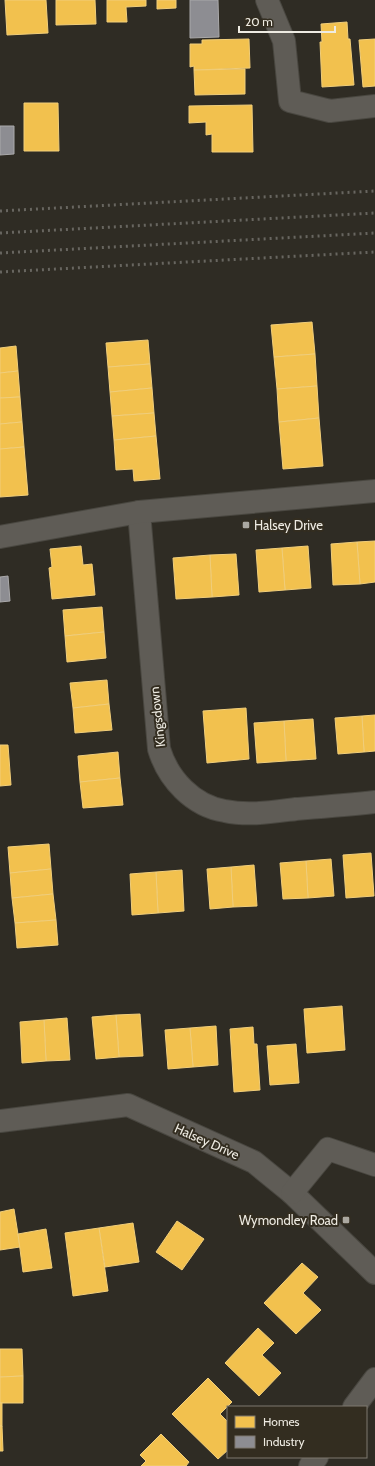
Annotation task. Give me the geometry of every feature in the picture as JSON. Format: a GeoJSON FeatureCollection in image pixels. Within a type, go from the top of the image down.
{"type":"FeatureCollection","features":[{"type":"Feature","properties":{"kind":"street"},"geometry":{"type":"LineString","coordinates":[[267,0],[284,41],[290,101],[330,111],[375,106]]}},
{"type":"Feature","properties":{"kind":"street"},"geometry":{"type":"LineString","coordinates":[[0,537],[139,512],[375,491]]}},
{"type":"Feature","properties":{"kind":"street","name":"Kingsdown"},"geometry":{"type":"LineString","coordinates":[[139,512],[159,749],[163,763],[171,776],[187,792],[200,802],[225,811],[252,813],[375,802]]}},
{"type":"Feature","properties":{"kind":"street","name":"Halsey Drive"},"geometry":{"type":"LineString","coordinates":[[0,1121],[128,1105],[254,1162],[292,1193],[375,1273]]}},
{"type":"Feature","properties":{"kind":"street"},"geometry":{"type":"LineString","coordinates":[[292,1193],[328,1149],[375,1166]]}},
{"type":"Feature","properties":{"kind":"street"},"geometry":{"type":"LineString","coordinates":[[355,1406],[375,1379]]}},
{"type":"Feature","properties":{"kind":"street"},"geometry":{"type":"LineString","coordinates":[[310,1466],[316,1458]]}},
{"type":"Feature","properties":{"kind":"building: Homes"},"geometry":{"type":"Polygon","coordinates":[[[5,0],[46,0],[48,33],[7,35],[5,0]]]}},
{"type":"Feature","properties":{"kind":"building: Homes"},"geometry":{"type":"Polygon","coordinates":[[[56,0],[95,0],[96,24],[56,25],[56,0]]]}},
{"type":"Feature","properties":{"kind":"building: Homes"},"geometry":{"type":"Polygon","coordinates":[[[107,0],[146,0],[146,6],[126,7],[127,22],[107,22],[107,0]]]}},
{"type":"Feature","properties":{"kind":"building: Homes"},"geometry":{"type":"Polygon","coordinates":[[[157,0],[176,0],[176,8],[157,9],[157,0]]]}},
{"type":"Feature","properties":{"kind":"building: Homes"},"geometry":{"type":"Polygon","coordinates":[[[347,22],[354,85],[322,87],[320,42],[322,42],[321,24],[347,22]]]}},
{"type":"Feature","properties":{"kind":"building: Homes"},"geometry":{"type":"Polygon","coordinates":[[[249,39],[250,68],[194,70],[194,66],[190,67],[190,44],[202,44],[202,40],[249,39]]]}},
{"type":"Feature","properties":{"kind":"building: Homes"},"geometry":{"type":"Polygon","coordinates":[[[375,39],[375,86],[363,87],[359,40],[375,39]]]}},
{"type":"Feature","properties":{"kind":"building: Homes"},"geometry":{"type":"Polygon","coordinates":[[[245,69],[245,94],[195,95],[194,70],[245,69]]]}},
{"type":"Feature","properties":{"kind":"building: Homes"},"geometry":{"type":"Polygon","coordinates":[[[24,103],[58,103],[59,151],[24,151],[24,103]]]}},
{"type":"Feature","properties":{"kind":"building: Homes"},"geometry":{"type":"Polygon","coordinates":[[[252,105],[253,152],[212,152],[212,134],[206,135],[206,122],[189,123],[189,106],[252,105]]]}},
{"type":"Feature","properties":{"kind":"building: Homes"},"geometry":{"type":"Polygon","coordinates":[[[312,322],[315,354],[274,357],[271,325],[312,322]]]}},
{"type":"Feature","properties":{"kind":"building: Homes"},"geometry":{"type":"Polygon","coordinates":[[[148,340],[150,364],[108,367],[106,343],[148,340]]]}},
{"type":"Feature","properties":{"kind":"building: Homes"},"geometry":{"type":"Polygon","coordinates":[[[16,346],[18,371],[0,373],[0,348],[16,346]]]}},
{"type":"Feature","properties":{"kind":"building: Homes"},"geometry":{"type":"Polygon","coordinates":[[[315,354],[317,386],[277,389],[274,357],[315,354]]]}},
{"type":"Feature","properties":{"kind":"building: Homes"},"geometry":{"type":"Polygon","coordinates":[[[150,364],[152,388],[110,392],[108,367],[150,364]]]}},
{"type":"Feature","properties":{"kind":"building: Homes"},"geometry":{"type":"Polygon","coordinates":[[[18,371],[20,397],[0,398],[0,373],[18,371]]]}},
{"type":"Feature","properties":{"kind":"building: Homes"},"geometry":{"type":"Polygon","coordinates":[[[317,386],[319,418],[279,422],[277,389],[317,386]]]}},
{"type":"Feature","properties":{"kind":"building: Homes"},"geometry":{"type":"Polygon","coordinates":[[[152,388],[154,413],[112,416],[110,392],[152,388]]]}},
{"type":"Feature","properties":{"kind":"building: Homes"},"geometry":{"type":"Polygon","coordinates":[[[20,397],[22,422],[0,424],[0,398],[20,397]]]}},
{"type":"Feature","properties":{"kind":"building: Homes"},"geometry":{"type":"Polygon","coordinates":[[[154,413],[156,436],[114,440],[112,416],[154,413]]]}},
{"type":"Feature","properties":{"kind":"building: Homes"},"geometry":{"type":"Polygon","coordinates":[[[319,418],[323,466],[283,469],[279,422],[319,418]]]}},
{"type":"Feature","properties":{"kind":"building: Homes"},"geometry":{"type":"Polygon","coordinates":[[[22,422],[24,447],[0,449],[0,424],[22,422]]]}},
{"type":"Feature","properties":{"kind":"building: Homes"},"geometry":{"type":"Polygon","coordinates":[[[156,436],[160,479],[134,481],[133,469],[116,470],[114,440],[156,436]]]}},
{"type":"Feature","properties":{"kind":"building: Homes"},"geometry":{"type":"Polygon","coordinates":[[[24,447],[28,495],[0,497],[0,449],[24,447]]]}},
{"type":"Feature","properties":{"kind":"building: Homes"},"geometry":{"type":"Polygon","coordinates":[[[375,541],[375,582],[360,584],[357,542],[375,541]]]}},
{"type":"Feature","properties":{"kind":"building: Homes"},"geometry":{"type":"Polygon","coordinates":[[[357,542],[360,584],[333,585],[331,544],[357,542]]]}},
{"type":"Feature","properties":{"kind":"building: Homes"},"geometry":{"type":"Polygon","coordinates":[[[81,546],[83,565],[92,564],[95,595],[52,599],[49,568],[52,567],[50,549],[81,546]]]}},
{"type":"Feature","properties":{"kind":"building: Homes"},"geometry":{"type":"Polygon","coordinates":[[[308,546],[311,588],[285,590],[282,548],[308,546]]]}},
{"type":"Feature","properties":{"kind":"building: Homes"},"geometry":{"type":"Polygon","coordinates":[[[282,548],[285,590],[259,592],[256,550],[282,548]]]}},
{"type":"Feature","properties":{"kind":"building: Homes"},"geometry":{"type":"Polygon","coordinates":[[[236,554],[239,595],[212,597],[210,555],[236,554]]]}},
{"type":"Feature","properties":{"kind":"building: Homes"},"geometry":{"type":"Polygon","coordinates":[[[210,555],[212,597],[176,599],[173,558],[210,555]]]}},
{"type":"Feature","properties":{"kind":"building: Homes"},"geometry":{"type":"Polygon","coordinates":[[[102,607],[104,632],[65,636],[63,610],[102,607]]]}},
{"type":"Feature","properties":{"kind":"building: Homes"},"geometry":{"type":"Polygon","coordinates":[[[104,632],[106,658],[67,662],[65,636],[104,632]]]}},
{"type":"Feature","properties":{"kind":"building: Homes"},"geometry":{"type":"Polygon","coordinates":[[[107,680],[109,704],[73,708],[70,683],[107,680]]]}},
{"type":"Feature","properties":{"kind":"building: Homes"},"geometry":{"type":"Polygon","coordinates":[[[109,704],[112,730],[75,733],[73,708],[109,704]]]}},
{"type":"Feature","properties":{"kind":"building: Homes"},"geometry":{"type":"Polygon","coordinates":[[[246,708],[249,759],[207,763],[203,711],[246,708]]]}},
{"type":"Feature","properties":{"kind":"building: Homes"},"geometry":{"type":"Polygon","coordinates":[[[375,715],[375,751],[364,752],[362,716],[375,715]]]}},
{"type":"Feature","properties":{"kind":"building: Homes"},"geometry":{"type":"Polygon","coordinates":[[[362,716],[364,752],[338,754],[335,718],[362,716]]]}},
{"type":"Feature","properties":{"kind":"building: Homes"},"geometry":{"type":"Polygon","coordinates":[[[313,719],[316,759],[286,761],[284,721],[313,719]]]}},
{"type":"Feature","properties":{"kind":"building: Homes"},"geometry":{"type":"Polygon","coordinates":[[[284,721],[286,761],[257,763],[254,723],[284,721]]]}},
{"type":"Feature","properties":{"kind":"building: Homes"},"geometry":{"type":"Polygon","coordinates":[[[0,745],[8,745],[11,785],[0,786],[0,745]]]}},
{"type":"Feature","properties":{"kind":"building: Homes"},"geometry":{"type":"Polygon","coordinates":[[[118,752],[120,778],[80,782],[78,756],[118,752]]]}},
{"type":"Feature","properties":{"kind":"building: Homes"},"geometry":{"type":"Polygon","coordinates":[[[120,778],[123,805],[83,808],[80,782],[120,778]]]}},
{"type":"Feature","properties":{"kind":"building: Homes"},"geometry":{"type":"Polygon","coordinates":[[[49,844],[51,869],[10,873],[8,847],[49,844]]]}},
{"type":"Feature","properties":{"kind":"building: Homes"},"geometry":{"type":"Polygon","coordinates":[[[371,853],[374,896],[346,898],[343,855],[371,853]]]}},
{"type":"Feature","properties":{"kind":"building: Homes"},"geometry":{"type":"Polygon","coordinates":[[[331,859],[334,896],[308,898],[306,861],[331,859]]]}},
{"type":"Feature","properties":{"kind":"building: Homes"},"geometry":{"type":"Polygon","coordinates":[[[306,861],[308,898],[283,899],[280,863],[306,861]]]}},
{"type":"Feature","properties":{"kind":"building: Homes"},"geometry":{"type":"Polygon","coordinates":[[[254,865],[257,906],[233,907],[231,867],[254,865]]]}},
{"type":"Feature","properties":{"kind":"building: Homes"},"geometry":{"type":"Polygon","coordinates":[[[231,867],[233,907],[210,909],[207,869],[231,867]]]}},
{"type":"Feature","properties":{"kind":"building: Homes"},"geometry":{"type":"Polygon","coordinates":[[[51,869],[53,894],[12,898],[10,873],[51,869]]]}},
{"type":"Feature","properties":{"kind":"building: Homes"},"geometry":{"type":"Polygon","coordinates":[[[182,870],[184,911],[158,913],[156,872],[182,870]]]}},
{"type":"Feature","properties":{"kind":"building: Homes"},"geometry":{"type":"Polygon","coordinates":[[[156,872],[158,913],[132,915],[130,874],[156,872]]]}},
{"type":"Feature","properties":{"kind":"building: Homes"},"geometry":{"type":"Polygon","coordinates":[[[53,894],[56,920],[15,923],[12,898],[53,894]]]}},
{"type":"Feature","properties":{"kind":"building: Homes"},"geometry":{"type":"Polygon","coordinates":[[[56,920],[58,945],[17,948],[15,923],[56,920]]]}},
{"type":"Feature","properties":{"kind":"building: Homes"},"geometry":{"type":"Polygon","coordinates":[[[342,1006],[345,1050],[307,1053],[304,1009],[342,1006]]]}},
{"type":"Feature","properties":{"kind":"building: Homes"},"geometry":{"type":"Polygon","coordinates":[[[140,1014],[143,1056],[119,1057],[116,1015],[140,1014]]]}},
{"type":"Feature","properties":{"kind":"building: Homes"},"geometry":{"type":"Polygon","coordinates":[[[116,1015],[119,1057],[96,1059],[92,1017],[116,1015]]]}},
{"type":"Feature","properties":{"kind":"building: Homes"},"geometry":{"type":"Polygon","coordinates":[[[67,1018],[70,1060],[46,1061],[44,1020],[67,1018]]]}},
{"type":"Feature","properties":{"kind":"building: Homes"},"geometry":{"type":"Polygon","coordinates":[[[44,1020],[46,1061],[22,1063],[20,1022],[44,1020]]]}},
{"type":"Feature","properties":{"kind":"building: Homes"},"geometry":{"type":"Polygon","coordinates":[[[216,1026],[218,1065],[193,1067],[190,1028],[216,1026]]]}},
{"type":"Feature","properties":{"kind":"building: Homes"},"geometry":{"type":"Polygon","coordinates":[[[253,1027],[254,1044],[257,1044],[260,1090],[234,1092],[230,1029],[253,1027]]]}},
{"type":"Feature","properties":{"kind":"building: Homes"},"geometry":{"type":"Polygon","coordinates":[[[190,1028],[193,1067],[168,1069],[165,1030],[190,1028]]]}},
{"type":"Feature","properties":{"kind":"building: Homes"},"geometry":{"type":"Polygon","coordinates":[[[296,1044],[299,1083],[270,1085],[267,1046],[296,1044]]]}},
{"type":"Feature","properties":{"kind":"building: Homes"},"geometry":{"type":"Polygon","coordinates":[[[14,1209],[20,1247],[0,1250],[0,1212],[14,1209]]]}},
{"type":"Feature","properties":{"kind":"building: Homes"},"geometry":{"type":"Polygon","coordinates":[[[177,1221],[204,1239],[182,1270],[156,1252],[177,1221]]]}},
{"type":"Feature","properties":{"kind":"building: Homes"},"geometry":{"type":"Polygon","coordinates":[[[133,1223],[139,1262],[105,1267],[99,1228],[133,1223]]]}},
{"type":"Feature","properties":{"kind":"building: Homes"},"geometry":{"type":"Polygon","coordinates":[[[99,1228],[108,1291],[73,1296],[65,1233],[99,1228]]]}},
{"type":"Feature","properties":{"kind":"building: Homes"},"geometry":{"type":"Polygon","coordinates":[[[46,1229],[52,1268],[23,1272],[18,1234],[46,1229]]]}},
{"type":"Feature","properties":{"kind":"building: Homes"},"geometry":{"type":"Polygon","coordinates":[[[302,1263],[318,1277],[303,1293],[321,1310],[296,1334],[264,1303],[302,1263]]]}},
{"type":"Feature","properties":{"kind":"building: Homes"},"geometry":{"type":"Polygon","coordinates":[[[258,1328],[274,1343],[262,1355],[281,1373],[259,1396],[225,1363],[258,1328]]]}},
{"type":"Feature","properties":{"kind":"building: Homes"},"geometry":{"type":"Polygon","coordinates":[[[0,1349],[22,1349],[23,1376],[0,1377],[0,1349]]]}},
{"type":"Feature","properties":{"kind":"building: Homes"},"geometry":{"type":"Polygon","coordinates":[[[23,1376],[23,1403],[0,1403],[0,1377],[23,1376]]]}},
{"type":"Feature","properties":{"kind":"building: Homes"},"geometry":{"type":"Polygon","coordinates":[[[208,1378],[232,1402],[220,1414],[227,1421],[227,1451],[218,1459],[172,1414],[208,1378]]]}},
{"type":"Feature","properties":{"kind":"building: Homes"},"geometry":{"type":"Polygon","coordinates":[[[0,1403],[2,1403],[2,1426],[0,1426],[0,1403]]]}},
{"type":"Feature","properties":{"kind":"building: Homes"},"geometry":{"type":"Polygon","coordinates":[[[0,1426],[2,1426],[3,1451],[0,1451],[0,1426]]]}},
{"type":"Feature","properties":{"kind":"building: Homes"},"geometry":{"type":"Polygon","coordinates":[[[161,1434],[189,1462],[186,1466],[141,1466],[146,1461],[140,1455],[161,1434]]]}},
{"type":"Feature","properties":{"kind":"building: Industry"},"geometry":{"type":"Polygon","coordinates":[[[190,0],[218,0],[219,37],[190,38],[190,0]]]}},
{"type":"Feature","properties":{"kind":"building: Industry"},"geometry":{"type":"Polygon","coordinates":[[[0,126],[14,126],[14,154],[0,155],[0,126]]]}},
{"type":"Feature","properties":{"kind":"building: Industry"},"geometry":{"type":"Polygon","coordinates":[[[8,576],[10,601],[0,602],[0,577],[8,576]]]}},
{"type":"Feature","properties":{"kind":"railway"},"geometry":{"type":"LineString","coordinates":[[0,211],[375,191]]}},
{"type":"Feature","properties":{"kind":"railway"},"geometry":{"type":"LineString","coordinates":[[0,233],[375,213]]}},
{"type":"Feature","properties":{"kind":"railway"},"geometry":{"type":"LineString","coordinates":[[0,253],[375,233]]}},
{"type":"Feature","properties":{"kind":"railway"},"geometry":{"type":"LineString","coordinates":[[0,272],[375,252]]}},
{"type":"Feature","properties":{"kind":"place","name":"Halsey Drive"},"geometry":{"type":"Point","coordinates":[246,525]}},
{"type":"Feature","properties":{"kind":"place","name":"Wymondley Road"},"geometry":{"type":"Point","coordinates":[346,1220]}}]}
